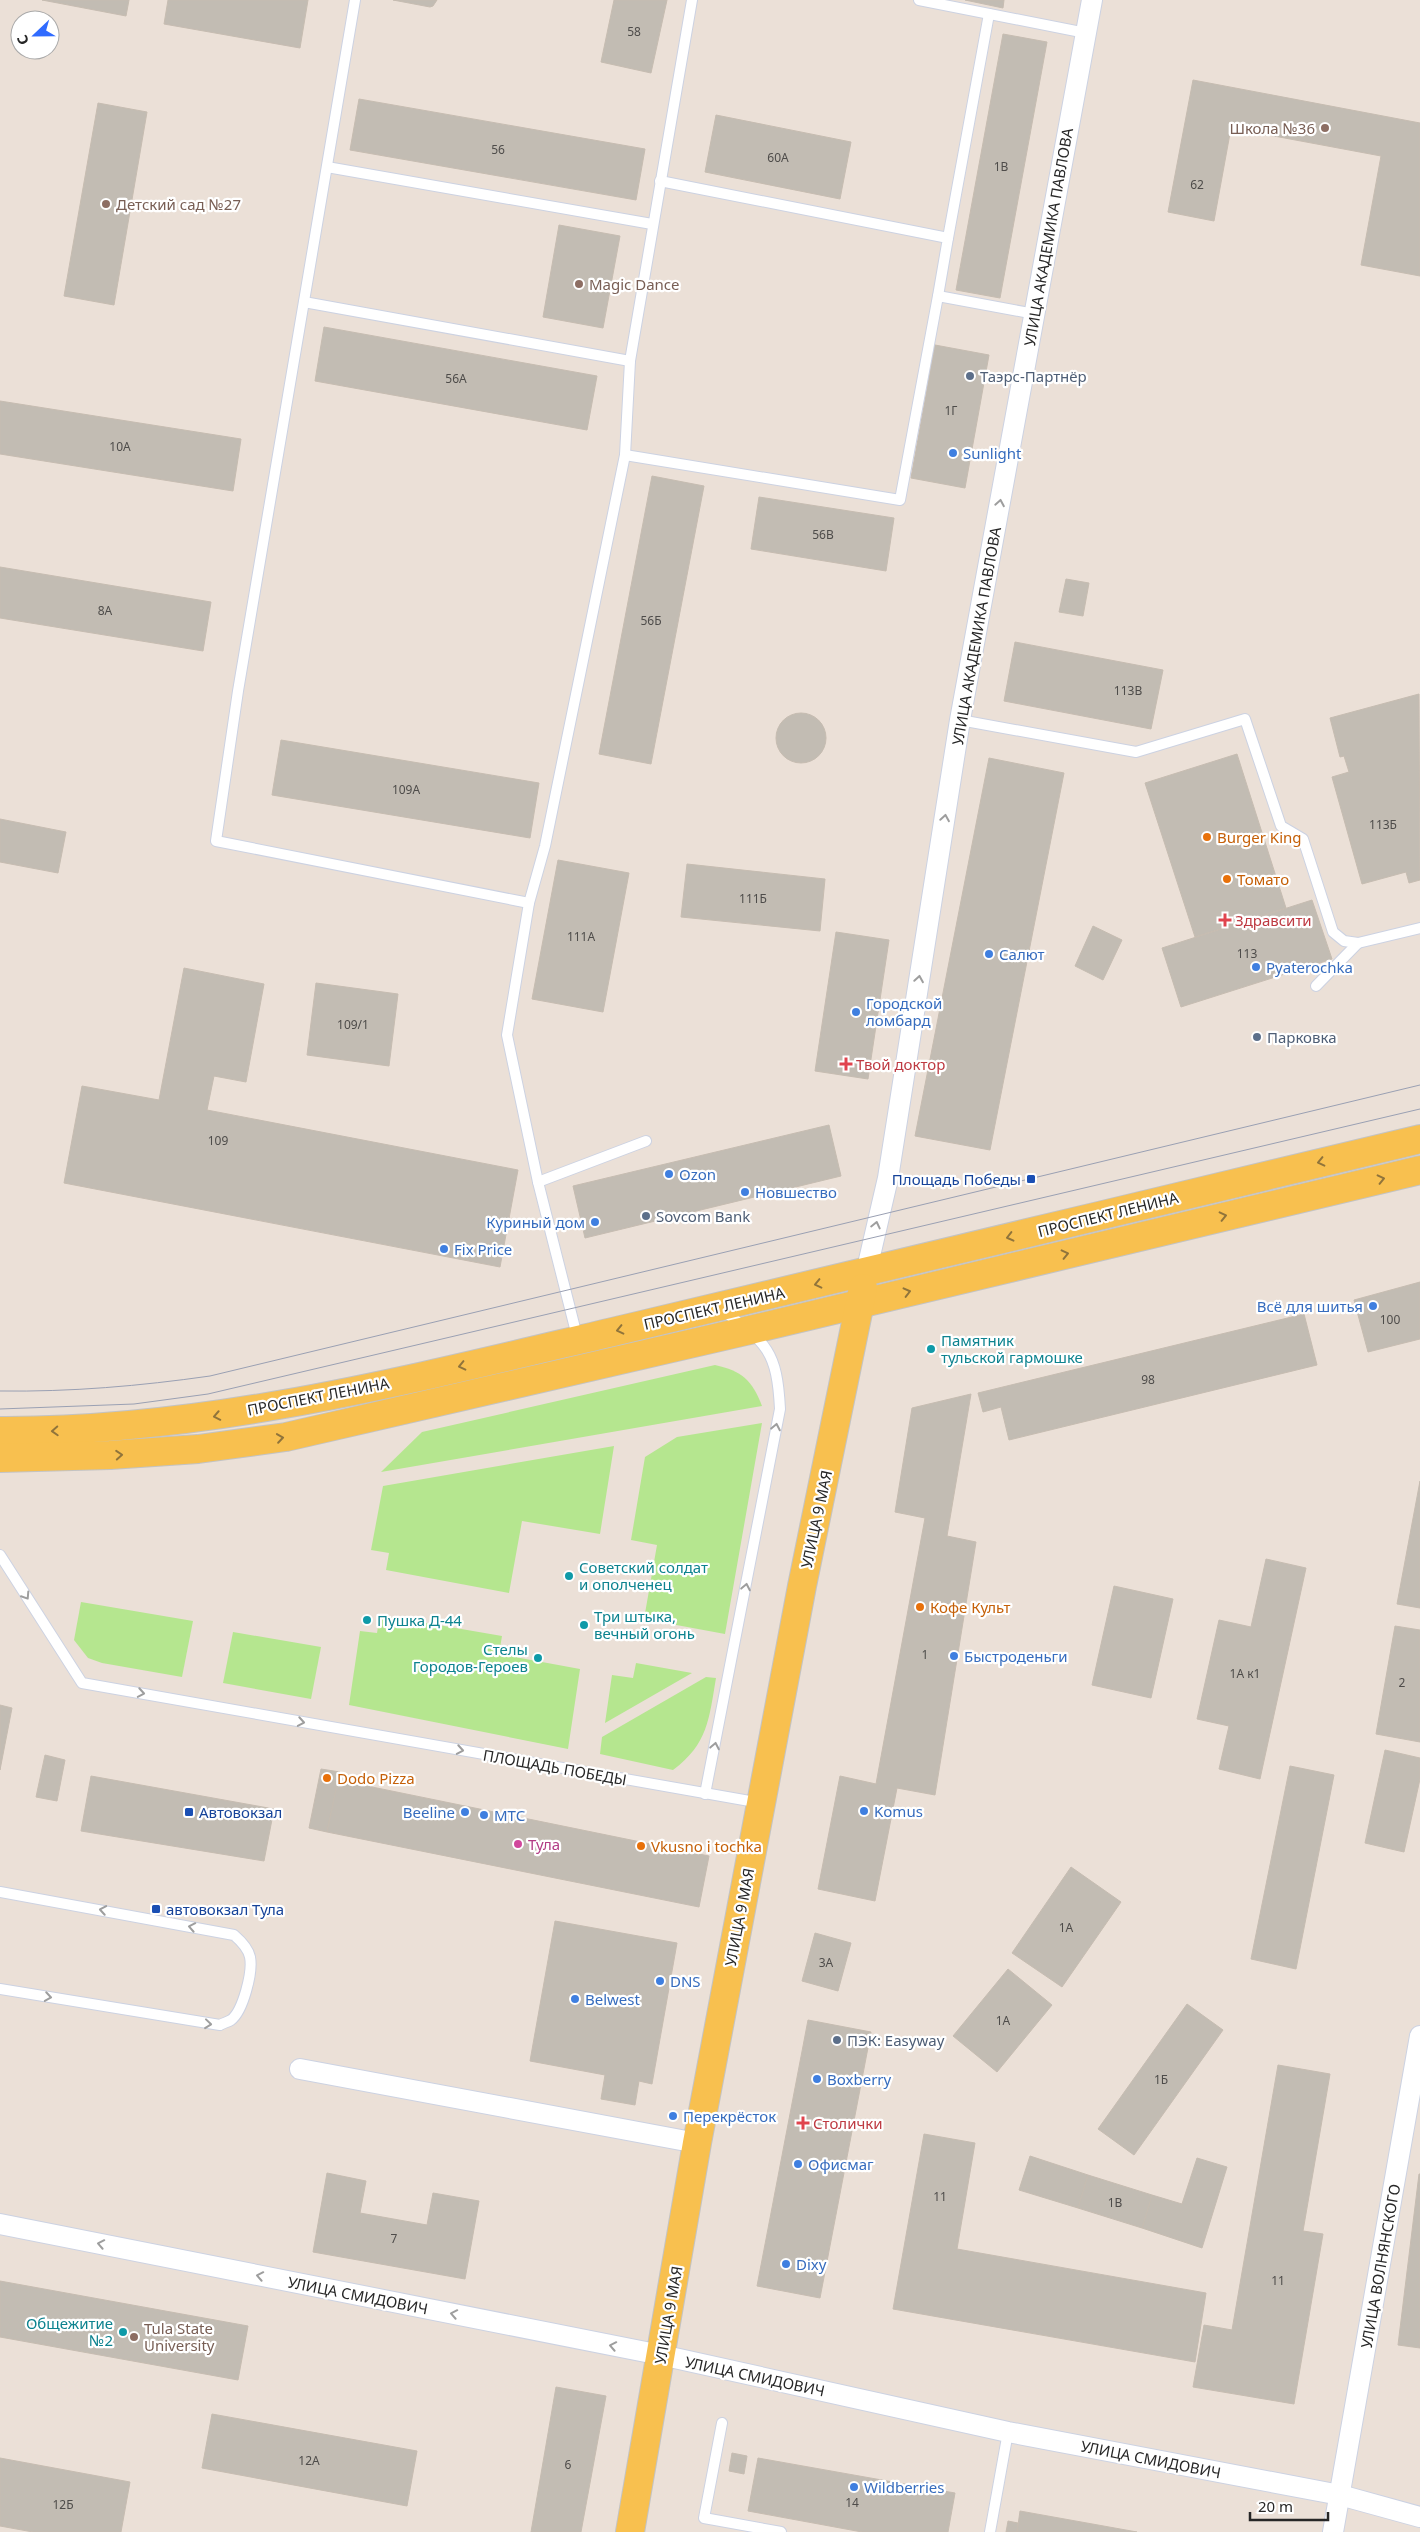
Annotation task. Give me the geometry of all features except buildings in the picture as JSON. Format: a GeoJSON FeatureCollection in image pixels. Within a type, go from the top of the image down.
{"type":"FeatureCollection","features":[{"type":"Feature","properties":{"kind":"main road","name":"ПРОСПЕКТ ЛЕНИНА"},"geometry":{"type":"LineString","coordinates":[[0,1432],[55,1432],[208,1418],[349,1391],[719,1307],[1420,1139]]}},
{"type":"Feature","properties":{"kind":"main road","name":"ПРОСПЕКТ ЛЕНИНА"},"geometry":{"type":"LineString","coordinates":[[0,1458],[110,1455],[198,1449],[286,1437],[750,1330],[1420,1170]]}},
{"type":"Feature","properties":{"kind":"main road","name":"УЛИЦА 9 МАЯ"},"geometry":{"type":"LineString","coordinates":[[630,2532],[696,2143],[866,1272]]}},
{"type":"Feature","properties":{"kind":"street","name":"УЛИЦА АКАДЕМИКА ПАВЛОВА"},"geometry":{"type":"LineString","coordinates":[[866,1272],[888,1178],[960,720],[1092,0]]}},
{"type":"Feature","properties":{"kind":"street","name":"УЛИЦА ВОЛНЯНСКОГО"},"geometry":{"type":"LineString","coordinates":[[1333,2532],[1420,2036]]}},
{"type":"Feature","properties":{"kind":"street"},"geometry":{"type":"LineString","coordinates":[[300,2069],[696,2143]]}},
{"type":"Feature","properties":{"kind":"street","name":"УЛИЦА СМИДОВИЧ"},"geometry":{"type":"LineString","coordinates":[[0,2224],[661,2355],[1008,2432],[1340,2495],[1420,2517]]}},
{"type":"Feature","properties":{"kind":"lane"},"geometry":{"type":"LineString","coordinates":[[355,0],[238,691],[216,841],[529,903]]}},
{"type":"Feature","properties":{"kind":"lane"},"geometry":{"type":"LineString","coordinates":[[578,1340],[538,1182],[507,1034],[529,903],[545,846],[625,455],[630,360],[692,0]]}},
{"type":"Feature","properties":{"kind":"lane"},"geometry":{"type":"LineString","coordinates":[[919,0],[1086,34]]}},
{"type":"Feature","properties":{"kind":"lane"},"geometry":{"type":"LineString","coordinates":[[625,455],[900,500],[989,14]]}},
{"type":"Feature","properties":{"kind":"lane"},"geometry":{"type":"LineString","coordinates":[[327,167],[652,224]]}},
{"type":"Feature","properties":{"kind":"lane"},"geometry":{"type":"LineString","coordinates":[[660,181],[948,238]]}},
{"type":"Feature","properties":{"kind":"lane"},"geometry":{"type":"LineString","coordinates":[[938,296],[1035,314]]}},
{"type":"Feature","properties":{"kind":"lane"},"geometry":{"type":"LineString","coordinates":[[304,302],[630,360]]}},
{"type":"Feature","properties":{"kind":"lane"},"geometry":{"type":"LineString","coordinates":[[960,720],[1136,752],[1245,719],[1281,826],[1303,839],[1334,932],[1344,941],[1358,944],[1420,928]]}},
{"type":"Feature","properties":{"kind":"lane"},"geometry":{"type":"LineString","coordinates":[[1316,986],[1358,944]]}},
{"type":"Feature","properties":{"kind":"lane"},"geometry":{"type":"LineString","coordinates":[[538,1182],[646,1141]]}},
{"type":"Feature","properties":{"kind":"lane"},"geometry":{"type":"LineString","coordinates":[[705,1794],[780,1409],[777,1378],[771,1357],[759,1338],[719,1307]]}},
{"type":"Feature","properties":{"kind":"lane","name":"ПЛОЩАДЬ ПОБЕДЫ"},"geometry":{"type":"LineString","coordinates":[[0,1555],[82,1683],[761,1803]]}},
{"type":"Feature","properties":{"kind":"lane"},"geometry":{"type":"LineString","coordinates":[[0,1892],[234,1935],[244,1944],[250,1955],[251,1964],[240,2010],[230,2021],[220,2024],[0,1989]]}},
{"type":"Feature","properties":{"kind":"lane"},"geometry":{"type":"LineString","coordinates":[[722,2422],[704,2518],[776,2532]]}},
{"type":"Feature","properties":{"kind":"lane"},"geometry":{"type":"LineString","coordinates":[[990,2532],[1008,2432]]}},
{"type":"Feature","properties":{"kind":"green space"},"geometry":{"type":"Polygon","coordinates":[[[715,1365],[732,1370],[745,1378],[754,1389],[762,1406],[381,1472],[422,1432],[715,1365]]]}},
{"type":"Feature","properties":{"kind":"green space"},"geometry":{"type":"Polygon","coordinates":[[[762,1423],[725,1634],[644,1619],[657,1545],[631,1540],[645,1457],[677,1437],[762,1423]]]}},
{"type":"Feature","properties":{"kind":"green space"},"geometry":{"type":"Polygon","coordinates":[[[614,1446],[600,1534],[522,1521],[509,1593],[386,1570],[389,1553],[371,1550],[383,1486],[614,1446]]]}},
{"type":"Feature","properties":{"kind":"green space"},"geometry":{"type":"Polygon","coordinates":[[[81,1602],[193,1621],[182,1677],[102,1663],[88,1658],[74,1640],[81,1602]]]}},
{"type":"Feature","properties":{"kind":"green space"},"geometry":{"type":"Polygon","coordinates":[[[380,1615],[502,1636],[499,1654],[580,1669],[568,1749],[349,1705],[360,1631],[377,1633],[380,1615]]]}},
{"type":"Feature","properties":{"kind":"green space"},"geometry":{"type":"Polygon","coordinates":[[[233,1632],[321,1647],[311,1699],[223,1683],[233,1632]]]}},
{"type":"Feature","properties":{"kind":"green space"},"geometry":{"type":"Polygon","coordinates":[[[636,1663],[692,1673],[605,1723],[612,1675],[633,1678],[636,1663]]]}},
{"type":"Feature","properties":{"kind":"green space"},"geometry":{"type":"Polygon","coordinates":[[[706,1677],[716,1678],[705,1730],[694,1750],[673,1770],[600,1754],[602,1737],[706,1677]]]}},
{"type":"Feature","properties":{"kind":"tram line"},"geometry":{"type":"LineString","coordinates":[[0,1391],[105,1388],[210,1376],[1420,1085]]}},
{"type":"Feature","properties":{"kind":"tram line"},"geometry":{"type":"LineString","coordinates":[[0,1409],[134,1404],[208,1394],[1420,1109]]}},
{"type":"Feature","properties":{"kind":"place","name":"Школа №36"},"geometry":{"type":"Point","coordinates":[1325,128]}},
{"type":"Feature","properties":{"kind":"place","name":"Детский сад №27"},"geometry":{"type":"Point","coordinates":[106,204]}},
{"type":"Feature","properties":{"kind":"place","name":"Magic Dance"},"geometry":{"type":"Point","coordinates":[579,284]}},
{"type":"Feature","properties":{"kind":"place","name":"Таэрс-Партнёр"},"geometry":{"type":"Point","coordinates":[970,376]}},
{"type":"Feature","properties":{"kind":"place","name":"Sunlight"},"geometry":{"type":"Point","coordinates":[953,453]}},
{"type":"Feature","properties":{"kind":"place","name":"Burger King"},"geometry":{"type":"Point","coordinates":[1207,837]}},
{"type":"Feature","properties":{"kind":"place","name":"Томато"},"geometry":{"type":"Point","coordinates":[1227,879]}},
{"type":"Feature","properties":{"kind":"place","name":"Здравсити"},"geometry":{"type":"Point","coordinates":[1225,920]}},
{"type":"Feature","properties":{"kind":"place","name":"Салют"},"geometry":{"type":"Point","coordinates":[989,954]}},
{"type":"Feature","properties":{"kind":"place","name":"Pyaterochka"},"geometry":{"type":"Point","coordinates":[1256,967]}},
{"type":"Feature","properties":{"kind":"place","name":"Городской ломбард"},"geometry":{"type":"Point","coordinates":[856,1012]}},
{"type":"Feature","properties":{"kind":"place","name":"Парковка"},"geometry":{"type":"Point","coordinates":[1257,1037]}},
{"type":"Feature","properties":{"kind":"place","name":"Твой доктор"},"geometry":{"type":"Point","coordinates":[846,1064]}},
{"type":"Feature","properties":{"kind":"place","name":"Ozon"},"geometry":{"type":"Point","coordinates":[669,1174]}},
{"type":"Feature","properties":{"kind":"place","name":"Площадь Победы"},"geometry":{"type":"Point","coordinates":[1031,1179]}},
{"type":"Feature","properties":{"kind":"place","name":"Новшество"},"geometry":{"type":"Point","coordinates":[745,1192]}},
{"type":"Feature","properties":{"kind":"place","name":"Sovcom Bank"},"geometry":{"type":"Point","coordinates":[646,1216]}},
{"type":"Feature","properties":{"kind":"place","name":"Куриный дом"},"geometry":{"type":"Point","coordinates":[595,1222]}},
{"type":"Feature","properties":{"kind":"place","name":"Fix Price"},"geometry":{"type":"Point","coordinates":[444,1249]}},
{"type":"Feature","properties":{"kind":"place","name":"Всё для шитья"},"geometry":{"type":"Point","coordinates":[1373,1306]}},
{"type":"Feature","properties":{"kind":"place","name":"Памятник тульской гармошке"},"geometry":{"type":"Point","coordinates":[931,1349]}},
{"type":"Feature","properties":{"kind":"place","name":"Советский солдат и ополченец"},"geometry":{"type":"Point","coordinates":[569,1576]}},
{"type":"Feature","properties":{"kind":"place","name":"Кофе Культ"},"geometry":{"type":"Point","coordinates":[920,1607]}},
{"type":"Feature","properties":{"kind":"place","name":"Пушка Д-44"},"geometry":{"type":"Point","coordinates":[367,1620]}},
{"type":"Feature","properties":{"kind":"place","name":"Три штыка, вечный огонь"},"geometry":{"type":"Point","coordinates":[584,1625]}},
{"type":"Feature","properties":{"kind":"place","name":"Быстроденьги"},"geometry":{"type":"Point","coordinates":[954,1656]}},
{"type":"Feature","properties":{"kind":"place","name":"Стелы Городов-Героев"},"geometry":{"type":"Point","coordinates":[538,1658]}},
{"type":"Feature","properties":{"kind":"place","name":"Dodo Pizza"},"geometry":{"type":"Point","coordinates":[327,1778]}},
{"type":"Feature","properties":{"kind":"place","name":"Komus"},"geometry":{"type":"Point","coordinates":[864,1811]}},
{"type":"Feature","properties":{"kind":"place","name":"Автовокзал"},"geometry":{"type":"Point","coordinates":[189,1812]}},
{"type":"Feature","properties":{"kind":"place","name":"Beeline"},"geometry":{"type":"Point","coordinates":[465,1812]}},
{"type":"Feature","properties":{"kind":"place","name":"МТС"},"geometry":{"type":"Point","coordinates":[484,1815]}},
{"type":"Feature","properties":{"kind":"place","name":"Тула"},"geometry":{"type":"Point","coordinates":[518,1844]}},
{"type":"Feature","properties":{"kind":"place","name":"Vkusno i tochka"},"geometry":{"type":"Point","coordinates":[641,1846]}},
{"type":"Feature","properties":{"kind":"place","name":"автовокзал Тула"},"geometry":{"type":"Point","coordinates":[156,1909]}},
{"type":"Feature","properties":{"kind":"place","name":"DNS"},"geometry":{"type":"Point","coordinates":[660,1981]}},
{"type":"Feature","properties":{"kind":"place","name":"Belwest"},"geometry":{"type":"Point","coordinates":[575,1999]}},
{"type":"Feature","properties":{"kind":"place","name":"ПЭК: Easyway"},"geometry":{"type":"Point","coordinates":[837,2040]}},
{"type":"Feature","properties":{"kind":"place","name":"Boxberry"},"geometry":{"type":"Point","coordinates":[817,2079]}},
{"type":"Feature","properties":{"kind":"place","name":"Перекрёсток"},"geometry":{"type":"Point","coordinates":[673,2116]}},
{"type":"Feature","properties":{"kind":"place","name":"Столички"},"geometry":{"type":"Point","coordinates":[803,2123]}},
{"type":"Feature","properties":{"kind":"place","name":"Офисмаг"},"geometry":{"type":"Point","coordinates":[798,2164]}},
{"type":"Feature","properties":{"kind":"place","name":"Dixy"},"geometry":{"type":"Point","coordinates":[786,2264]}},
{"type":"Feature","properties":{"kind":"place","name":"Общежитие №2"},"geometry":{"type":"Point","coordinates":[123,2332]}},
{"type":"Feature","properties":{"kind":"place","name":"Tula State University"},"geometry":{"type":"Point","coordinates":[134,2337]}},
{"type":"Feature","properties":{"kind":"place","name":"Wildberries"},"geometry":{"type":"Point","coordinates":[854,2487]}}]}
